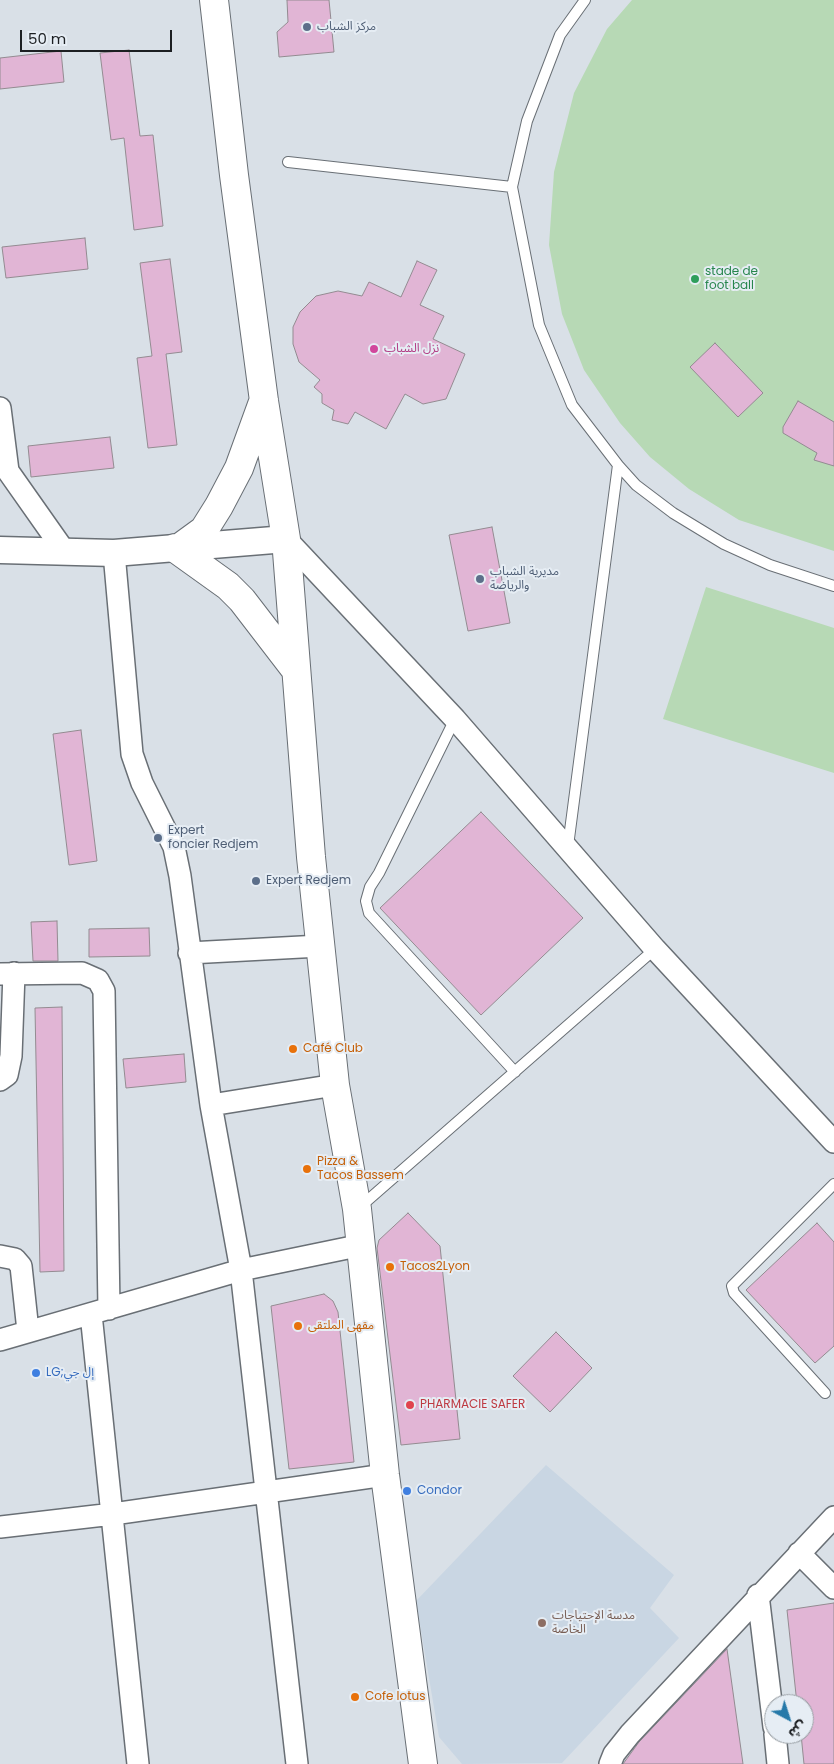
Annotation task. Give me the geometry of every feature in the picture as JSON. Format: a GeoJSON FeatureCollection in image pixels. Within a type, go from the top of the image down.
{"type":"FeatureCollection","features":[{"type":"Feature","properties":{"kind":"main road"},"geometry":{"type":"LineString","coordinates":[[214,0],[234,175],[264,401],[286,540],[295,669],[320,946],[335,1085],[362,1245],[385,1475],[423,1764]]}},
{"type":"Feature","properties":{"kind":"main road"},"geometry":{"type":"LineString","coordinates":[[264,401],[239,468],[219,506],[204,530],[178,547],[234,593],[295,669]]}},
{"type":"Feature","properties":{"kind":"street"},"geometry":{"type":"LineString","coordinates":[[0,408],[4,478],[65,552]]}},
{"type":"Feature","properties":{"kind":"street"},"geometry":{"type":"LineString","coordinates":[[0,550],[114,553],[286,540],[455,719],[655,949],[834,1142]]}},
{"type":"Feature","properties":{"kind":"street"},"geometry":{"type":"LineString","coordinates":[[114,553],[132,754],[142,783],[174,847],[180,876],[211,1104],[241,1270],[297,1764]]}},
{"type":"Feature","properties":{"kind":"street"},"geometry":{"type":"LineString","coordinates":[[189,953],[320,946]]}},
{"type":"Feature","properties":{"kind":"street"},"geometry":{"type":"LineString","coordinates":[[0,1080],[7,1075],[11,1056],[7,974],[82,973],[98,980],[104,991],[100,1312],[113,1514],[138,1764]]}},
{"type":"Feature","properties":{"kind":"street"},"geometry":{"type":"LineString","coordinates":[[211,1104],[335,1085]]}},
{"type":"Feature","properties":{"kind":"street"},"geometry":{"type":"LineString","coordinates":[[0,1340],[241,1270],[362,1245]]}},
{"type":"Feature","properties":{"kind":"street"},"geometry":{"type":"LineString","coordinates":[[0,1256],[15,1259],[21,1266],[28,1331]]}},
{"type":"Feature","properties":{"kind":"street"},"geometry":{"type":"LineString","coordinates":[[0,1527],[113,1514],[385,1475]]}},
{"type":"Feature","properties":{"kind":"street"},"geometry":{"type":"LineString","coordinates":[[610,1764],[614,1754],[630,1734],[758,1595],[834,1517]]}},
{"type":"Feature","properties":{"kind":"street"},"geometry":{"type":"LineString","coordinates":[[799,1553],[834,1588]]}},
{"type":"Feature","properties":{"kind":"street"},"geometry":{"type":"LineString","coordinates":[[758,1595],[770,1694]]}},
{"type":"Feature","properties":{"kind":"street"},"geometry":{"type":"LineString","coordinates":[[776,1744],[778,1764]]}},
{"type":"Feature","properties":{"kind":"lane"},"geometry":{"type":"LineString","coordinates":[[585,0],[560,35],[530,112],[512,187],[539,325],[572,405],[618,465],[636,485],[674,513],[724,544],[770,565],[834,586]]}},
{"type":"Feature","properties":{"kind":"lane"},"geometry":{"type":"LineString","coordinates":[[288,162],[512,187]]}},
{"type":"Feature","properties":{"kind":"lane"},"geometry":{"type":"LineString","coordinates":[[567,850],[618,465]]}},
{"type":"Feature","properties":{"kind":"lane"},"geometry":{"type":"LineString","coordinates":[[455,719],[379,873],[370,887],[366,901],[369,913],[515,1072]]}},
{"type":"Feature","properties":{"kind":"lane"},"geometry":{"type":"LineString","coordinates":[[357,1209],[655,949]]}},
{"type":"Feature","properties":{"kind":"lane"},"geometry":{"type":"LineString","coordinates":[[825,1392],[734,1293],[732,1286],[834,1184]]}},
{"type":"Feature","properties":{"kind":"shaded area","name":"مدسة الإحتياجات الخاصة"},"geometry":{"type":"Polygon","coordinates":[[[546,1465],[674,1575],[650,1608],[679,1638],[562,1763],[462,1764],[439,1737],[416,1601],[546,1465]]]}},
{"type":"Feature","properties":{"kind":"green space","name":"stade de foot ball"},"geometry":{"type":"Polygon","coordinates":[[[632,0],[834,0],[834,551],[739,520],[689,489],[650,457],[620,423],[584,370],[562,314],[549,245],[554,172],[574,93],[607,29],[632,0]]]}},
{"type":"Feature","properties":{"kind":"green space"},"geometry":{"type":"Polygon","coordinates":[[[706,587],[834,628],[834,773],[663,719],[706,587]]]}},
{"type":"Feature","properties":{"kind":"building","name":"مركز الشباب"},"geometry":{"type":"Polygon","coordinates":[[[287,0],[329,0],[334,52],[279,57],[277,32],[288,22],[287,0]]]}},
{"type":"Feature","properties":{"kind":"building"},"geometry":{"type":"Polygon","coordinates":[[[129,50],[140,136],[153,135],[163,226],[134,230],[124,138],[111,140],[100,53],[129,50]]]}},
{"type":"Feature","properties":{"kind":"building"},"geometry":{"type":"Polygon","coordinates":[[[61,51],[64,82],[0,89],[0,58],[61,51]]]}},
{"type":"Feature","properties":{"kind":"building"},"geometry":{"type":"Polygon","coordinates":[[[85,238],[88,269],[6,278],[2,247],[85,238]]]}},
{"type":"Feature","properties":{"kind":"building"},"geometry":{"type":"Polygon","coordinates":[[[170,259],[182,352],[166,354],[177,445],[148,448],[137,358],[152,356],[140,263],[170,259]]]}},
{"type":"Feature","properties":{"kind":"building","name":"نزل الشباب"},"geometry":{"type":"Polygon","coordinates":[[[417,261],[437,270],[420,305],[444,316],[433,339],[465,354],[446,399],[423,404],[405,394],[386,429],[355,412],[348,424],[332,420],[334,410],[322,403],[322,394],[314,387],[320,380],[299,362],[293,344],[293,327],[300,312],[316,296],[338,291],[362,296],[369,282],[401,297],[417,261]]]}},
{"type":"Feature","properties":{"kind":"building"},"geometry":{"type":"Polygon","coordinates":[[[715,343],[763,393],[738,417],[690,367],[715,343]]]}},
{"type":"Feature","properties":{"kind":"building"},"geometry":{"type":"Polygon","coordinates":[[[798,401],[834,422],[834,466],[814,460],[817,453],[783,433],[783,427],[798,401]]]}},
{"type":"Feature","properties":{"kind":"building"},"geometry":{"type":"Polygon","coordinates":[[[110,437],[114,468],[31,477],[28,446],[110,437]]]}},
{"type":"Feature","properties":{"kind":"building","name":"مديرية الشباب والرياضة"},"geometry":{"type":"Polygon","coordinates":[[[492,527],[510,623],[468,631],[449,535],[492,527]]]}},
{"type":"Feature","properties":{"kind":"building"},"geometry":{"type":"Polygon","coordinates":[[[81,730],[97,861],[69,865],[53,734],[81,730]]]}},
{"type":"Feature","properties":{"kind":"building"},"geometry":{"type":"Polygon","coordinates":[[[481,812],[583,918],[481,1015],[380,908],[481,812]]]}},
{"type":"Feature","properties":{"kind":"building"},"geometry":{"type":"Polygon","coordinates":[[[57,921],[58,961],[33,961],[31,922],[57,921]]]}},
{"type":"Feature","properties":{"kind":"building"},"geometry":{"type":"Polygon","coordinates":[[[149,928],[150,956],[89,957],[89,929],[149,928]]]}},
{"type":"Feature","properties":{"kind":"building"},"geometry":{"type":"Polygon","coordinates":[[[62,1007],[64,1271],[40,1272],[35,1008],[62,1007]]]}},
{"type":"Feature","properties":{"kind":"building"},"geometry":{"type":"Polygon","coordinates":[[[184,1054],[186,1082],[126,1088],[123,1059],[184,1054]]]}},
{"type":"Feature","properties":{"kind":"building"},"geometry":{"type":"Polygon","coordinates":[[[408,1213],[440,1246],[460,1439],[401,1445],[377,1248],[379,1240],[408,1213]]]}},
{"type":"Feature","properties":{"kind":"building"},"geometry":{"type":"Polygon","coordinates":[[[817,1223],[834,1242],[834,1346],[815,1363],[746,1290],[817,1223]]]}},
{"type":"Feature","properties":{"kind":"building"},"geometry":{"type":"Polygon","coordinates":[[[324,1294],[333,1301],[338,1312],[354,1462],[289,1469],[271,1306],[324,1294]]]}},
{"type":"Feature","properties":{"kind":"building"},"geometry":{"type":"Polygon","coordinates":[[[556,1332],[592,1368],[550,1412],[513,1376],[556,1332]]]}},
{"type":"Feature","properties":{"kind":"building"},"geometry":{"type":"Polygon","coordinates":[[[834,1603],[834,1764],[804,1764],[802,1744],[814,1744],[814,1694],[796,1694],[787,1610],[834,1603]]]}},
{"type":"Feature","properties":{"kind":"building"},"geometry":{"type":"Polygon","coordinates":[[[727,1649],[743,1764],[623,1764],[639,1742],[727,1649]]]}},
{"type":"Feature","properties":{"kind":"place","name":"مركز الشباب"},"geometry":{"type":"Point","coordinates":[307,27]}},
{"type":"Feature","properties":{"kind":"place","name":"stade de foot ball"},"geometry":{"type":"Point","coordinates":[695,279]}},
{"type":"Feature","properties":{"kind":"place","name":"نزل الشباب"},"geometry":{"type":"Point","coordinates":[374,349]}},
{"type":"Feature","properties":{"kind":"place","name":"مديرية الشباب والرياضة"},"geometry":{"type":"Point","coordinates":[480,579]}},
{"type":"Feature","properties":{"kind":"place","name":"Expert foncier Redjem"},"geometry":{"type":"Point","coordinates":[158,838]}},
{"type":"Feature","properties":{"kind":"place","name":"Expert Redjem"},"geometry":{"type":"Point","coordinates":[256,881]}},
{"type":"Feature","properties":{"kind":"place","name":"Café Club"},"geometry":{"type":"Point","coordinates":[293,1049]}},
{"type":"Feature","properties":{"kind":"place","name":"Pizza & Tacos Bassem"},"geometry":{"type":"Point","coordinates":[307,1169]}},
{"type":"Feature","properties":{"kind":"place","name":"Tacos2Lyon"},"geometry":{"type":"Point","coordinates":[390,1267]}},
{"type":"Feature","properties":{"kind":"place","name":"مقهى الملتقى"},"geometry":{"type":"Point","coordinates":[298,1326]}},
{"type":"Feature","properties":{"kind":"place","name":"LG;إل جي"},"geometry":{"type":"Point","coordinates":[36,1373]}},
{"type":"Feature","properties":{"kind":"place","name":"PHARMACIE SAFER"},"geometry":{"type":"Point","coordinates":[410,1405]}},
{"type":"Feature","properties":{"kind":"place","name":"Condor"},"geometry":{"type":"Point","coordinates":[407,1491]}},
{"type":"Feature","properties":{"kind":"place","name":"مدسة الإحتياجات الخاصة"},"geometry":{"type":"Point","coordinates":[542,1623]}},
{"type":"Feature","properties":{"kind":"place","name":"Cofe lotus"},"geometry":{"type":"Point","coordinates":[355,1697]}}]}
